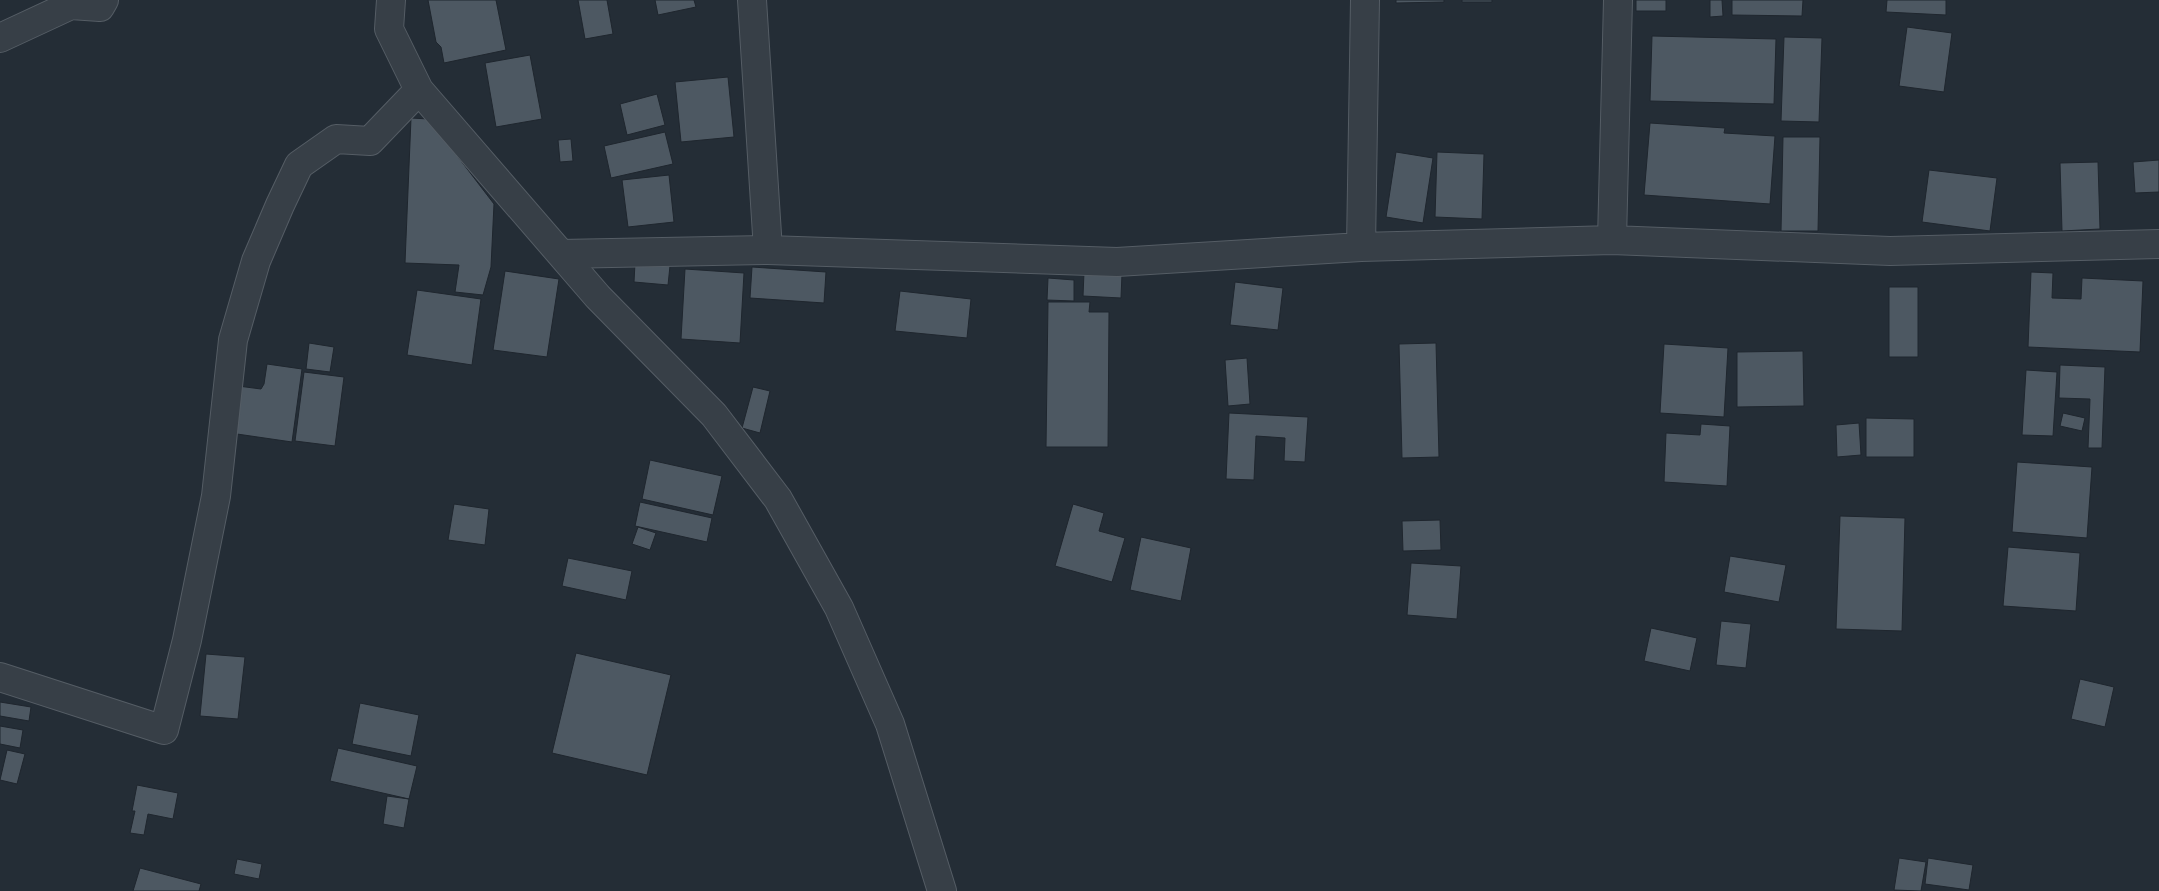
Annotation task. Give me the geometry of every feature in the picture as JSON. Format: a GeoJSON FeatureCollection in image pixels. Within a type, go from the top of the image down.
{"type":"FeatureCollection","features":[{"type":"Feature","properties":{"kind":"street"},"geometry":{"type":"LineString","coordinates":[[0,38],[71,5],[100,7],[104,0]]}},
{"type":"Feature","properties":{"kind":"street"},"geometry":{"type":"LineString","coordinates":[[391,0],[389,29],[419,90],[598,297],[714,414],[778,499],[839,608],[890,724],[942,891]]}},
{"type":"Feature","properties":{"kind":"street"},"geometry":{"type":"LineString","coordinates":[[752,0],[768,250]]}},
{"type":"Feature","properties":{"kind":"street"},"geometry":{"type":"LineString","coordinates":[[1362,248],[1365,0]]}},
{"type":"Feature","properties":{"kind":"street"},"geometry":{"type":"LineString","coordinates":[[1612,240],[1618,0]]}},
{"type":"Feature","properties":{"kind":"street"},"geometry":{"type":"LineString","coordinates":[[0,677],[164,730],[187,640],[216,496],[233,340],[256,261],[299,165],[336,139],[370,141],[419,90]]}},
{"type":"Feature","properties":{"kind":"street"},"geometry":{"type":"LineString","coordinates":[[561,254],[768,250],[1117,262],[1362,248],[1612,240],[1890,251],[2159,244]]}},
{"type":"Feature","properties":{"kind":"building"},"geometry":{"type":"Polygon","coordinates":[[[428,0],[496,0],[506,50],[444,63],[441,47],[436,42],[428,0]]]}},
{"type":"Feature","properties":{"kind":"building"},"geometry":{"type":"Polygon","coordinates":[[[578,0],[607,0],[613,34],[585,39],[578,0]]]}},
{"type":"Feature","properties":{"kind":"building"},"geometry":{"type":"Polygon","coordinates":[[[655,0],[694,0],[696,7],[658,15],[655,0]]]}},
{"type":"Feature","properties":{"kind":"building"},"geometry":{"type":"Polygon","coordinates":[[[1396,0],[1444,0],[1444,2],[1396,3],[1396,0]]]}},
{"type":"Feature","properties":{"kind":"building"},"geometry":{"type":"Polygon","coordinates":[[[1462,0],[1492,0],[1492,2],[1462,2],[1462,0]]]}},
{"type":"Feature","properties":{"kind":"building"},"geometry":{"type":"Polygon","coordinates":[[[1636,0],[1666,0],[1666,11],[1636,11],[1636,0]]]}},
{"type":"Feature","properties":{"kind":"building"},"geometry":{"type":"Polygon","coordinates":[[[1710,0],[1722,0],[1723,16],[1710,17],[1710,0]]]}},
{"type":"Feature","properties":{"kind":"building"},"geometry":{"type":"Polygon","coordinates":[[[1732,0],[1803,0],[1802,16],[1732,15],[1732,0]]]}},
{"type":"Feature","properties":{"kind":"building"},"geometry":{"type":"Polygon","coordinates":[[[1887,0],[1946,0],[1946,15],[1886,12],[1887,0]]]}},
{"type":"Feature","properties":{"kind":"building"},"geometry":{"type":"Polygon","coordinates":[[[1907,27],[1952,33],[1944,92],[1899,86],[1907,27]]]}},
{"type":"Feature","properties":{"kind":"building"},"geometry":{"type":"Polygon","coordinates":[[[1652,36],[1776,39],[1774,104],[1650,101],[1652,36]]]}},
{"type":"Feature","properties":{"kind":"building"},"geometry":{"type":"Polygon","coordinates":[[[1784,37],[1822,38],[1819,122],[1781,121],[1784,37]]]}},
{"type":"Feature","properties":{"kind":"building"},"geometry":{"type":"Polygon","coordinates":[[[530,55],[542,119],[496,127],[485,63],[530,55]]]}},
{"type":"Feature","properties":{"kind":"building"},"geometry":{"type":"Polygon","coordinates":[[[728,77],[734,137],[681,142],[675,82],[728,77]]]}},
{"type":"Feature","properties":{"kind":"building"},"geometry":{"type":"Polygon","coordinates":[[[657,94],[665,125],[627,135],[620,104],[657,94]]]}},
{"type":"Feature","properties":{"kind":"building"},"geometry":{"type":"Polygon","coordinates":[[[411,118],[429,119],[494,204],[491,267],[483,295],[455,292],[459,265],[405,263],[411,118]]]}},
{"type":"Feature","properties":{"kind":"building"},"geometry":{"type":"Polygon","coordinates":[[[1650,123],[1725,128],[1724,133],[1775,136],[1770,204],[1644,195],[1650,123]]]}},
{"type":"Feature","properties":{"kind":"building"},"geometry":{"type":"Polygon","coordinates":[[[665,132],[673,164],[611,178],[604,146],[665,132]]]}},
{"type":"Feature","properties":{"kind":"building"},"geometry":{"type":"Polygon","coordinates":[[[1783,137],[1820,137],[1818,231],[1781,231],[1783,137]]]}},
{"type":"Feature","properties":{"kind":"building"},"geometry":{"type":"Polygon","coordinates":[[[571,139],[573,161],[560,162],[558,140],[571,139]]]}},
{"type":"Feature","properties":{"kind":"building"},"geometry":{"type":"Polygon","coordinates":[[[1396,152],[1433,158],[1423,223],[1386,217],[1396,152]]]}},
{"type":"Feature","properties":{"kind":"building"},"geometry":{"type":"Polygon","coordinates":[[[1437,152],[1484,154],[1482,219],[1435,217],[1437,152]]]}},
{"type":"Feature","properties":{"kind":"building"},"geometry":{"type":"Polygon","coordinates":[[[2159,160],[2159,192],[2135,193],[2133,162],[2159,160]]]}},
{"type":"Feature","properties":{"kind":"building"},"geometry":{"type":"Polygon","coordinates":[[[2098,162],[2100,229],[2062,231],[2060,163],[2098,162]]]}},
{"type":"Feature","properties":{"kind":"building"},"geometry":{"type":"Polygon","coordinates":[[[1929,170],[1997,178],[1990,231],[1922,222],[1929,170]]]}},
{"type":"Feature","properties":{"kind":"building"},"geometry":{"type":"Polygon","coordinates":[[[669,175],[674,222],[628,227],[622,180],[669,175]]]}},
{"type":"Feature","properties":{"kind":"building"},"geometry":{"type":"Polygon","coordinates":[[[635,263],[670,266],[668,285],[634,282],[635,263]]]}},
{"type":"Feature","properties":{"kind":"building"},"geometry":{"type":"Polygon","coordinates":[[[752,267],[826,272],[824,303],[750,298],[752,267]]]}},
{"type":"Feature","properties":{"kind":"building"},"geometry":{"type":"Polygon","coordinates":[[[685,269],[744,273],[740,343],[681,339],[685,269]]]}},
{"type":"Feature","properties":{"kind":"building"},"geometry":{"type":"Polygon","coordinates":[[[505,271],[559,279],[547,357],[493,350],[505,271]]]}},
{"type":"Feature","properties":{"kind":"building"},"geometry":{"type":"Polygon","coordinates":[[[1084,272],[1122,274],[1121,298],[1083,296],[1084,272]]]}},
{"type":"Feature","properties":{"kind":"building"},"geometry":{"type":"Polygon","coordinates":[[[2031,272],[2053,273],[2052,298],[2081,299],[2082,278],[2143,281],[2140,352],[2028,347],[2031,272]]]}},
{"type":"Feature","properties":{"kind":"building"},"geometry":{"type":"Polygon","coordinates":[[[1048,278],[1074,280],[1074,301],[1047,300],[1048,278]]]}},
{"type":"Feature","properties":{"kind":"building"},"geometry":{"type":"Polygon","coordinates":[[[1235,282],[1283,288],[1278,330],[1230,325],[1235,282]]]}},
{"type":"Feature","properties":{"kind":"building"},"geometry":{"type":"Polygon","coordinates":[[[1889,287],[1918,287],[1918,357],[1889,357],[1889,287]]]}},
{"type":"Feature","properties":{"kind":"building"},"geometry":{"type":"Polygon","coordinates":[[[417,290],[481,299],[472,365],[407,355],[417,290]]]}},
{"type":"Feature","properties":{"kind":"building"},"geometry":{"type":"Polygon","coordinates":[[[900,291],[971,299],[967,338],[895,331],[900,291]]]}},
{"type":"Feature","properties":{"kind":"building"},"geometry":{"type":"Polygon","coordinates":[[[1048,302],[1090,302],[1089,312],[1109,312],[1108,447],[1046,447],[1048,302]]]}},
{"type":"Feature","properties":{"kind":"building"},"geometry":{"type":"Polygon","coordinates":[[[309,343],[334,347],[330,372],[306,369],[309,343]]]}},
{"type":"Feature","properties":{"kind":"building"},"geometry":{"type":"Polygon","coordinates":[[[1436,343],[1439,457],[1402,458],[1399,344],[1436,343]]]}},
{"type":"Feature","properties":{"kind":"building"},"geometry":{"type":"Polygon","coordinates":[[[1664,344],[1728,348],[1724,417],[1660,413],[1664,344]]]}},
{"type":"Feature","properties":{"kind":"building"},"geometry":{"type":"Polygon","coordinates":[[[1803,351],[1804,406],[1737,407],[1737,352],[1803,351]]]}},
{"type":"Feature","properties":{"kind":"building"},"geometry":{"type":"Polygon","coordinates":[[[1247,358],[1250,404],[1228,406],[1225,360],[1247,358]]]}},
{"type":"Feature","properties":{"kind":"building"},"geometry":{"type":"Polygon","coordinates":[[[267,364],[302,369],[292,442],[230,433],[238,386],[261,389],[264,384],[267,364]]]}},
{"type":"Feature","properties":{"kind":"building"},"geometry":{"type":"Polygon","coordinates":[[[2060,365],[2105,367],[2102,448],[2088,448],[2090,399],[2059,398],[2060,365]]]}},
{"type":"Feature","properties":{"kind":"building"},"geometry":{"type":"Polygon","coordinates":[[[2026,370],[2057,372],[2053,436],[2022,435],[2026,370]]]}},
{"type":"Feature","properties":{"kind":"building"},"geometry":{"type":"Polygon","coordinates":[[[304,372],[344,377],[335,446],[295,441],[304,372]]]}},
{"type":"Feature","properties":{"kind":"building"},"geometry":{"type":"Polygon","coordinates":[[[753,387],[770,391],[760,433],[742,428],[753,387]]]}},
{"type":"Feature","properties":{"kind":"building"},"geometry":{"type":"Polygon","coordinates":[[[1229,413],[1308,417],[1305,462],[1284,461],[1285,438],[1256,436],[1254,480],[1226,479],[1229,413]]]}},
{"type":"Feature","properties":{"kind":"building"},"geometry":{"type":"Polygon","coordinates":[[[2063,413],[2085,418],[2082,431],[2060,426],[2063,413]]]}},
{"type":"Feature","properties":{"kind":"building"},"geometry":{"type":"Polygon","coordinates":[[[1866,418],[1914,419],[1914,457],[1866,457],[1866,418]]]}},
{"type":"Feature","properties":{"kind":"building"},"geometry":{"type":"Polygon","coordinates":[[[1859,423],[1861,455],[1837,457],[1836,425],[1859,423]]]}},
{"type":"Feature","properties":{"kind":"building"},"geometry":{"type":"Polygon","coordinates":[[[1701,424],[1730,426],[1727,486],[1664,482],[1666,433],[1700,435],[1701,424]]]}},
{"type":"Feature","properties":{"kind":"building"},"geometry":{"type":"Polygon","coordinates":[[[650,460],[722,476],[713,515],[642,499],[650,460]]]}},
{"type":"Feature","properties":{"kind":"building"},"geometry":{"type":"Polygon","coordinates":[[[2017,462],[2092,467],[2087,538],[2012,532],[2017,462]]]}},
{"type":"Feature","properties":{"kind":"building"},"geometry":{"type":"Polygon","coordinates":[[[640,502],[712,518],[707,542],[635,526],[640,502]]]}},
{"type":"Feature","properties":{"kind":"building"},"geometry":{"type":"Polygon","coordinates":[[[454,504],[489,509],[485,545],[448,540],[454,504]]]}},
{"type":"Feature","properties":{"kind":"building"},"geometry":{"type":"Polygon","coordinates":[[[1073,504],[1104,513],[1099,531],[1125,538],[1112,582],[1055,566],[1073,504]]]}},
{"type":"Feature","properties":{"kind":"building"},"geometry":{"type":"Polygon","coordinates":[[[1840,516],[1905,518],[1902,631],[1836,629],[1840,516]]]}},
{"type":"Feature","properties":{"kind":"building"},"geometry":{"type":"Polygon","coordinates":[[[1440,520],[1441,550],[1403,551],[1402,521],[1440,520]]]}},
{"type":"Feature","properties":{"kind":"building"},"geometry":{"type":"Polygon","coordinates":[[[638,527],[656,533],[650,550],[632,544],[638,527]]]}},
{"type":"Feature","properties":{"kind":"building"},"geometry":{"type":"Polygon","coordinates":[[[1141,537],[1191,548],[1181,601],[1130,590],[1141,537]]]}},
{"type":"Feature","properties":{"kind":"building"},"geometry":{"type":"Polygon","coordinates":[[[2008,547],[2080,553],[2076,611],[2003,606],[2008,547]]]}},
{"type":"Feature","properties":{"kind":"building"},"geometry":{"type":"Polygon","coordinates":[[[1730,556],[1786,565],[1779,602],[1724,592],[1730,556]]]}},
{"type":"Feature","properties":{"kind":"building"},"geometry":{"type":"Polygon","coordinates":[[[568,558],[632,571],[626,600],[562,586],[568,558]]]}},
{"type":"Feature","properties":{"kind":"building"},"geometry":{"type":"Polygon","coordinates":[[[1411,563],[1461,566],[1457,619],[1407,615],[1411,563]]]}},
{"type":"Feature","properties":{"kind":"building"},"geometry":{"type":"Polygon","coordinates":[[[1721,621],[1751,624],[1746,668],[1716,665],[1721,621]]]}},
{"type":"Feature","properties":{"kind":"building"},"geometry":{"type":"Polygon","coordinates":[[[1651,628],[1697,638],[1690,671],[1644,661],[1651,628]]]}},
{"type":"Feature","properties":{"kind":"building"},"geometry":{"type":"Polygon","coordinates":[[[576,653],[671,675],[647,775],[552,753],[576,653]]]}},
{"type":"Feature","properties":{"kind":"building"},"geometry":{"type":"Polygon","coordinates":[[[206,654],[245,657],[238,719],[200,716],[206,654]]]}},
{"type":"Feature","properties":{"kind":"building"},"geometry":{"type":"Polygon","coordinates":[[[2080,679],[2114,687],[2105,727],[2071,719],[2080,679]]]}},
{"type":"Feature","properties":{"kind":"building"},"geometry":{"type":"Polygon","coordinates":[[[0,702],[31,707],[29,721],[0,716],[0,702]]]}},
{"type":"Feature","properties":{"kind":"building"},"geometry":{"type":"Polygon","coordinates":[[[360,703],[419,715],[411,756],[352,744],[360,703]]]}},
{"type":"Feature","properties":{"kind":"building"},"geometry":{"type":"Polygon","coordinates":[[[0,726],[23,730],[20,748],[0,744],[0,726]]]}},
{"type":"Feature","properties":{"kind":"building"},"geometry":{"type":"Polygon","coordinates":[[[338,748],[417,766],[409,799],[330,781],[338,748]]]}},
{"type":"Feature","properties":{"kind":"building"},"geometry":{"type":"Polygon","coordinates":[[[7,750],[25,754],[17,784],[0,780],[7,750]]]}},
{"type":"Feature","properties":{"kind":"building"},"geometry":{"type":"Polygon","coordinates":[[[137,785],[178,793],[173,819],[148,814],[144,835],[130,833],[135,811],[132,811],[137,785]]]}},
{"type":"Feature","properties":{"kind":"building"},"geometry":{"type":"Polygon","coordinates":[[[387,796],[409,799],[404,828],[383,824],[387,796]]]}},
{"type":"Feature","properties":{"kind":"building"},"geometry":{"type":"Polygon","coordinates":[[[1899,858],[1926,862],[1921,891],[1894,890],[1899,858]]]}},
{"type":"Feature","properties":{"kind":"building"},"geometry":{"type":"Polygon","coordinates":[[[1928,858],[1973,865],[1969,890],[1925,884],[1928,858]]]}},
{"type":"Feature","properties":{"kind":"building"},"geometry":{"type":"Polygon","coordinates":[[[237,859],[262,864],[259,879],[234,874],[237,859]]]}},
{"type":"Feature","properties":{"kind":"building"},"geometry":{"type":"Polygon","coordinates":[[[140,868],[201,884],[199,891],[133,891],[140,868]]]}}]}
